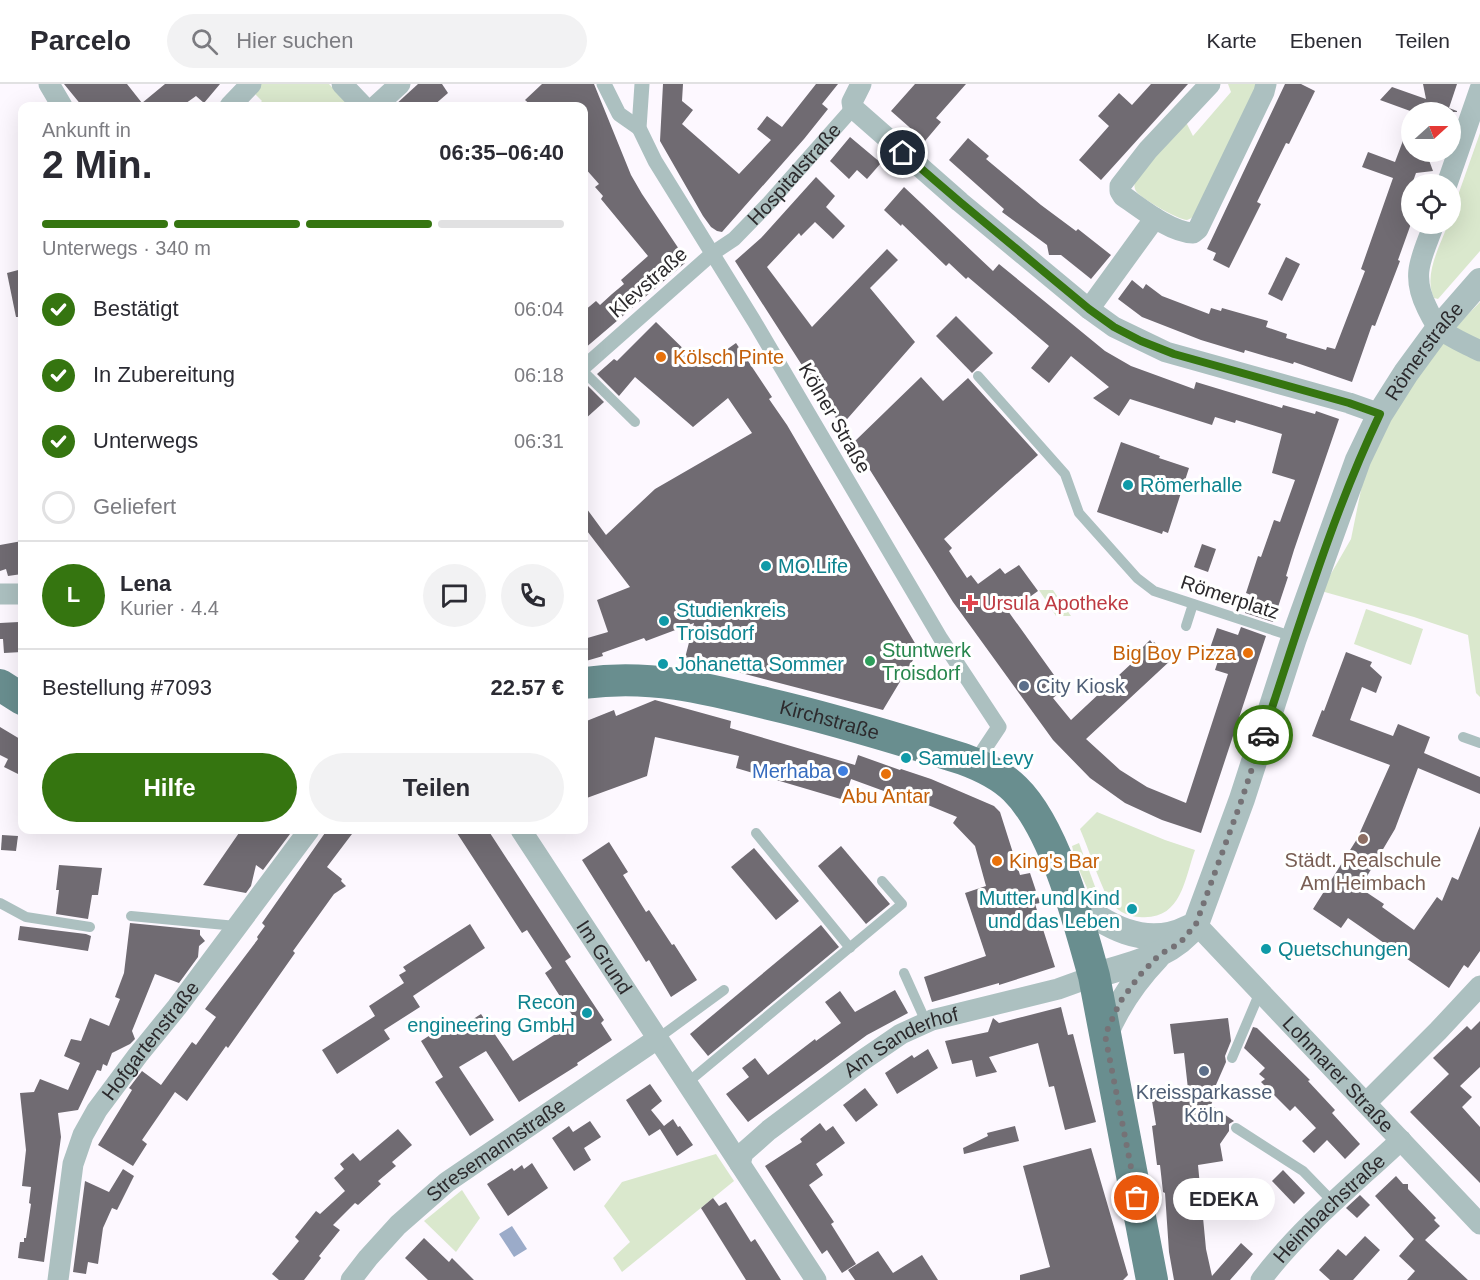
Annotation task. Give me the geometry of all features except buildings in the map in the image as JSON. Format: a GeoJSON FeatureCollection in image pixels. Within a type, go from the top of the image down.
{"type":"FeatureCollection","features":[{"type":"Feature","properties":{"kind":"main road","name":"Kirchstraße"},"geometry":{"type":"LineString","coordinates":[[588,683],[698,675],[796,710],[975,763],[1015,788],[1033,811],[1048,840],[1070,898],[1094,976],[1152,1280]]}},
{"type":"Feature","properties":{"kind":"main road"},"geometry":{"type":"LineString","coordinates":[[0,685],[18,696]]}},
{"type":"Feature","properties":{"kind":"street"},"geometry":{"type":"LineString","coordinates":[[49,84],[60,102]]}},
{"type":"Feature","properties":{"kind":"street"},"geometry":{"type":"LineString","coordinates":[[234,102],[251,84]]}},
{"type":"Feature","properties":{"kind":"street"},"geometry":{"type":"LineString","coordinates":[[342,84],[359,102]]}},
{"type":"Feature","properties":{"kind":"street"},"geometry":{"type":"LineString","coordinates":[[380,102],[400,84]]}},
{"type":"Feature","properties":{"kind":"street"},"geometry":{"type":"LineString","coordinates":[[604,84],[619,114],[639,128]]}},
{"type":"Feature","properties":{"kind":"street","name":"Kölner Straße"},"geometry":{"type":"LineString","coordinates":[[642,84],[639,128],[654,161],[713,253],[941,639],[999,727],[975,763]]}},
{"type":"Feature","properties":{"kind":"street","name":"Hospitalstraße"},"geometry":{"type":"LineString","coordinates":[[713,253],[734,239],[853,108],[852,102],[861,84]]}},
{"type":"Feature","properties":{"kind":"street"},"geometry":{"type":"LineString","coordinates":[[1210,84],[1148,150],[1120,186],[1123,195],[1155,218],[1186,233],[1193,233],[1198,229],[1266,84]]}},
{"type":"Feature","properties":{"kind":"street"},"geometry":{"type":"LineString","coordinates":[[1450,174],[1480,89]]}},
{"type":"Feature","properties":{"kind":"street"},"geometry":{"type":"LineString","coordinates":[[853,108],[968,209],[1114,327],[1166,352],[1349,403],[1380,414]]}},
{"type":"Feature","properties":{"kind":"street"},"geometry":{"type":"LineString","coordinates":[[1089,309],[1155,218]]}},
{"type":"Feature","properties":{"kind":"street"},"geometry":{"type":"LineString","coordinates":[[1431,234],[1418,271],[1418,285],[1425,305],[1438,328],[1480,351]]}},
{"type":"Feature","properties":{"kind":"street","name":"Klevstraße"},"geometry":{"type":"LineString","coordinates":[[588,363],[713,253]]}},
{"type":"Feature","properties":{"kind":"street","name":"Römerstraße"},"geometry":{"type":"LineString","coordinates":[[1094,976],[1159,955],[1180,943],[1196,924],[1242,799],[1294,638],[1358,460],[1380,414],[1438,328],[1480,281]]}},
{"type":"Feature","properties":{"kind":"street"},"geometry":{"type":"LineString","coordinates":[[0,594],[18,594]]}},
{"type":"Feature","properties":{"kind":"street","name":"Hofgartenstraße"},"geometry":{"type":"LineString","coordinates":[[58,1280],[73,1164],[83,1135],[100,1106],[306,834]]}},
{"type":"Feature","properties":{"kind":"street","name":"Im Grund"},"geometry":{"type":"LineString","coordinates":[[523,834],[816,1280]]}},
{"type":"Feature","properties":{"kind":"street"},"geometry":{"type":"LineString","coordinates":[[1070,898],[1109,926],[1131,934],[1156,937],[1172,935],[1196,924]]}},
{"type":"Feature","properties":{"kind":"street","name":"Lohmarer Straße"},"geometry":{"type":"LineString","coordinates":[[1196,924],[1480,1224]]}},
{"type":"Feature","properties":{"kind":"street"},"geometry":{"type":"LineString","coordinates":[[1105,1035],[1114,1013],[1128,990],[1159,955]]}},
{"type":"Feature","properties":{"kind":"street","name":"Am Sanderhof"},"geometry":{"type":"LineString","coordinates":[[740,1164],[743,1153],[769,1130],[881,1047],[926,1022],[1058,989],[1094,976]]}},
{"type":"Feature","properties":{"kind":"street"},"geometry":{"type":"LineString","coordinates":[[1366,1103],[1480,986]]}},
{"type":"Feature","properties":{"kind":"street","name":"Stresemannstraße"},"geometry":{"type":"LineString","coordinates":[[358,1277],[398,1225],[447,1182],[657,1040]]}},
{"type":"Feature","properties":{"kind":"street","name":"Heimbachstraße"},"geometry":{"type":"LineString","coordinates":[[1261,1280],[1278,1258],[1401,1140]]}},
{"type":"Feature","properties":{"kind":"lane"},"geometry":{"type":"LineString","coordinates":[[588,376],[635,423]]}},
{"type":"Feature","properties":{"kind":"lane","name":"Römerplatz"},"geometry":{"type":"LineString","coordinates":[[978,376],[1065,474],[1079,513],[1137,578],[1154,591],[1294,638]]}},
{"type":"Feature","properties":{"kind":"lane"},"geometry":{"type":"LineString","coordinates":[[1186,626],[1193,604]]}},
{"type":"Feature","properties":{"kind":"lane"},"geometry":{"type":"LineString","coordinates":[[1463,737],[1480,743]]}},
{"type":"Feature","properties":{"kind":"lane"},"geometry":{"type":"LineString","coordinates":[[756,834],[850,948]]}},
{"type":"Feature","properties":{"kind":"lane"},"geometry":{"type":"LineString","coordinates":[[687,1083],[902,904],[882,881]]}},
{"type":"Feature","properties":{"kind":"lane"},"geometry":{"type":"LineString","coordinates":[[0,903],[26,916],[90,927]]}},
{"type":"Feature","properties":{"kind":"lane"},"geometry":{"type":"LineString","coordinates":[[131,916],[236,926]]}},
{"type":"Feature","properties":{"kind":"lane"},"geometry":{"type":"LineString","coordinates":[[904,973],[926,1022]]}},
{"type":"Feature","properties":{"kind":"lane"},"geometry":{"type":"LineString","coordinates":[[657,1040],[724,990]]}},
{"type":"Feature","properties":{"kind":"lane"},"geometry":{"type":"LineString","coordinates":[[1232,1058],[1260,992]]}},
{"type":"Feature","properties":{"kind":"lane"},"geometry":{"type":"LineString","coordinates":[[1236,1128],[1303,1171],[1334,1203]]}},
{"type":"Feature","properties":{"kind":"green space"},"geometry":{"type":"Polygon","coordinates":[[[261,84],[329,84],[346,102],[261,102],[253,92],[261,84]]]}},
{"type":"Feature","properties":{"kind":"green space"},"geometry":{"type":"Polygon","coordinates":[[[1228,84],[1259,84],[1195,215],[1188,220],[1183,219],[1139,194],[1135,187],[1137,176],[1186,122],[1193,136],[1231,92],[1228,84]]]}},
{"type":"Feature","properties":{"kind":"green space"},"geometry":{"type":"Polygon","coordinates":[[[1480,133],[1480,251],[1438,299],[1434,298],[1431,289],[1431,270],[1444,234],[1461,234],[1461,187],[1480,133]]]}},
{"type":"Feature","properties":{"kind":"green space"},"geometry":{"type":"Polygon","coordinates":[[[1480,302],[1480,697],[1476,693],[1468,635],[1321,591],[1351,539],[1364,465],[1421,363],[1480,302]]]}},
{"type":"Feature","properties":{"kind":"green space"},"geometry":{"type":"Polygon","coordinates":[[[1039,590],[1053,590],[1071,616],[1056,616],[1039,590]]]}},
{"type":"Feature","properties":{"kind":"green space"},"geometry":{"type":"Polygon","coordinates":[[[1366,609],[1423,629],[1411,665],[1354,644],[1366,609]]]}},
{"type":"Feature","properties":{"kind":"green space"},"geometry":{"type":"Polygon","coordinates":[[[1097,812],[1195,850],[1179,897],[1164,913],[1153,917],[1130,915],[1117,909],[1108,898],[1080,829],[1097,812]]]}},
{"type":"Feature","properties":{"kind":"green space"},"geometry":{"type":"Polygon","coordinates":[[[1079,843],[1097,892],[1099,904],[1095,906],[1076,863],[1072,846],[1079,843]]]}},
{"type":"Feature","properties":{"kind":"green space"},"geometry":{"type":"Polygon","coordinates":[[[716,1154],[734,1181],[622,1272],[613,1258],[630,1242],[604,1206],[622,1182],[716,1154]]]}},
{"type":"Feature","properties":{"kind":"green space"},"geometry":{"type":"Polygon","coordinates":[[[462,1190],[480,1218],[456,1252],[424,1221],[462,1190]]]}},
{"type":"Feature","properties":{"kind":"water"},"geometry":{"type":"Polygon","coordinates":[[[512,1226],[527,1249],[514,1257],[499,1234],[512,1226]]]}},
{"type":"Feature","properties":{"kind":"way so far"},"geometry":{"type":"LineString","coordinates":[[1137,1198],[1105,1035],[1120,1002],[1140,975],[1159,955],[1180,943],[1196,924],[1205,904],[1263,735]]}},
{"type":"Feature","properties":{"kind":"place","name":"Kölsch Pinte"},"geometry":{"type":"Point","coordinates":[661,357]}},
{"type":"Feature","properties":{"kind":"place","name":"Römerhalle"},"geometry":{"type":"Point","coordinates":[1128,485]}},
{"type":"Feature","properties":{"kind":"place","name":"MO.Life"},"geometry":{"type":"Point","coordinates":[766,566]}},
{"type":"Feature","properties":{"kind":"place","name":"Ursula Apotheke"},"geometry":{"type":"Point","coordinates":[970,603]}},
{"type":"Feature","properties":{"kind":"place","name":"Studienkreis Troisdorf"},"geometry":{"type":"Point","coordinates":[664,621]}},
{"type":"Feature","properties":{"kind":"place","name":"Big Boy Pizza"},"geometry":{"type":"Point","coordinates":[1248,653]}},
{"type":"Feature","properties":{"kind":"place","name":"Stuntwerk Troisdorf"},"geometry":{"type":"Point","coordinates":[870,661]}},
{"type":"Feature","properties":{"kind":"place","name":"Johanetta Sommer"},"geometry":{"type":"Point","coordinates":[663,664]}},
{"type":"Feature","properties":{"kind":"place","name":"City Kiosk"},"geometry":{"type":"Point","coordinates":[1024,686]}},
{"type":"Feature","properties":{"kind":"place","name":"Samuel Levy"},"geometry":{"type":"Point","coordinates":[906,758]}},
{"type":"Feature","properties":{"kind":"place","name":"Merhaba"},"geometry":{"type":"Point","coordinates":[843,771]}},
{"type":"Feature","properties":{"kind":"place","name":"Abu Antar"},"geometry":{"type":"Point","coordinates":[886,774]}},
{"type":"Feature","properties":{"kind":"place","name":"Städt. Realschule Am Heimbach"},"geometry":{"type":"Point","coordinates":[1363,839]}},
{"type":"Feature","properties":{"kind":"place","name":"King's Bar"},"geometry":{"type":"Point","coordinates":[997,861]}},
{"type":"Feature","properties":{"kind":"place","name":"Mutter und Kind und das Leben"},"geometry":{"type":"Point","coordinates":[1132,909]}},
{"type":"Feature","properties":{"kind":"place","name":"Quetschungen"},"geometry":{"type":"Point","coordinates":[1266,949]}},
{"type":"Feature","properties":{"kind":"place","name":"Recon engineering GmbH"},"geometry":{"type":"Point","coordinates":[587,1013]}},
{"type":"Feature","properties":{"kind":"place","name":"Kreissparkasse Köln"},"geometry":{"type":"Point","coordinates":[1204,1071]}},
{"type":"Feature","properties":{"kind":"place","name":"EDEKA"},"geometry":{"type":"Point","coordinates":[1137,1198]}},
{"type":"Feature","properties":{"kind":"route"},"geometry":{"type":"LineString","coordinates":[[903,153],[1089,309],[1114,327],[1166,352],[1349,403],[1380,414],[1358,460],[1340,508],[1294,638],[1263,735]]}}]}
